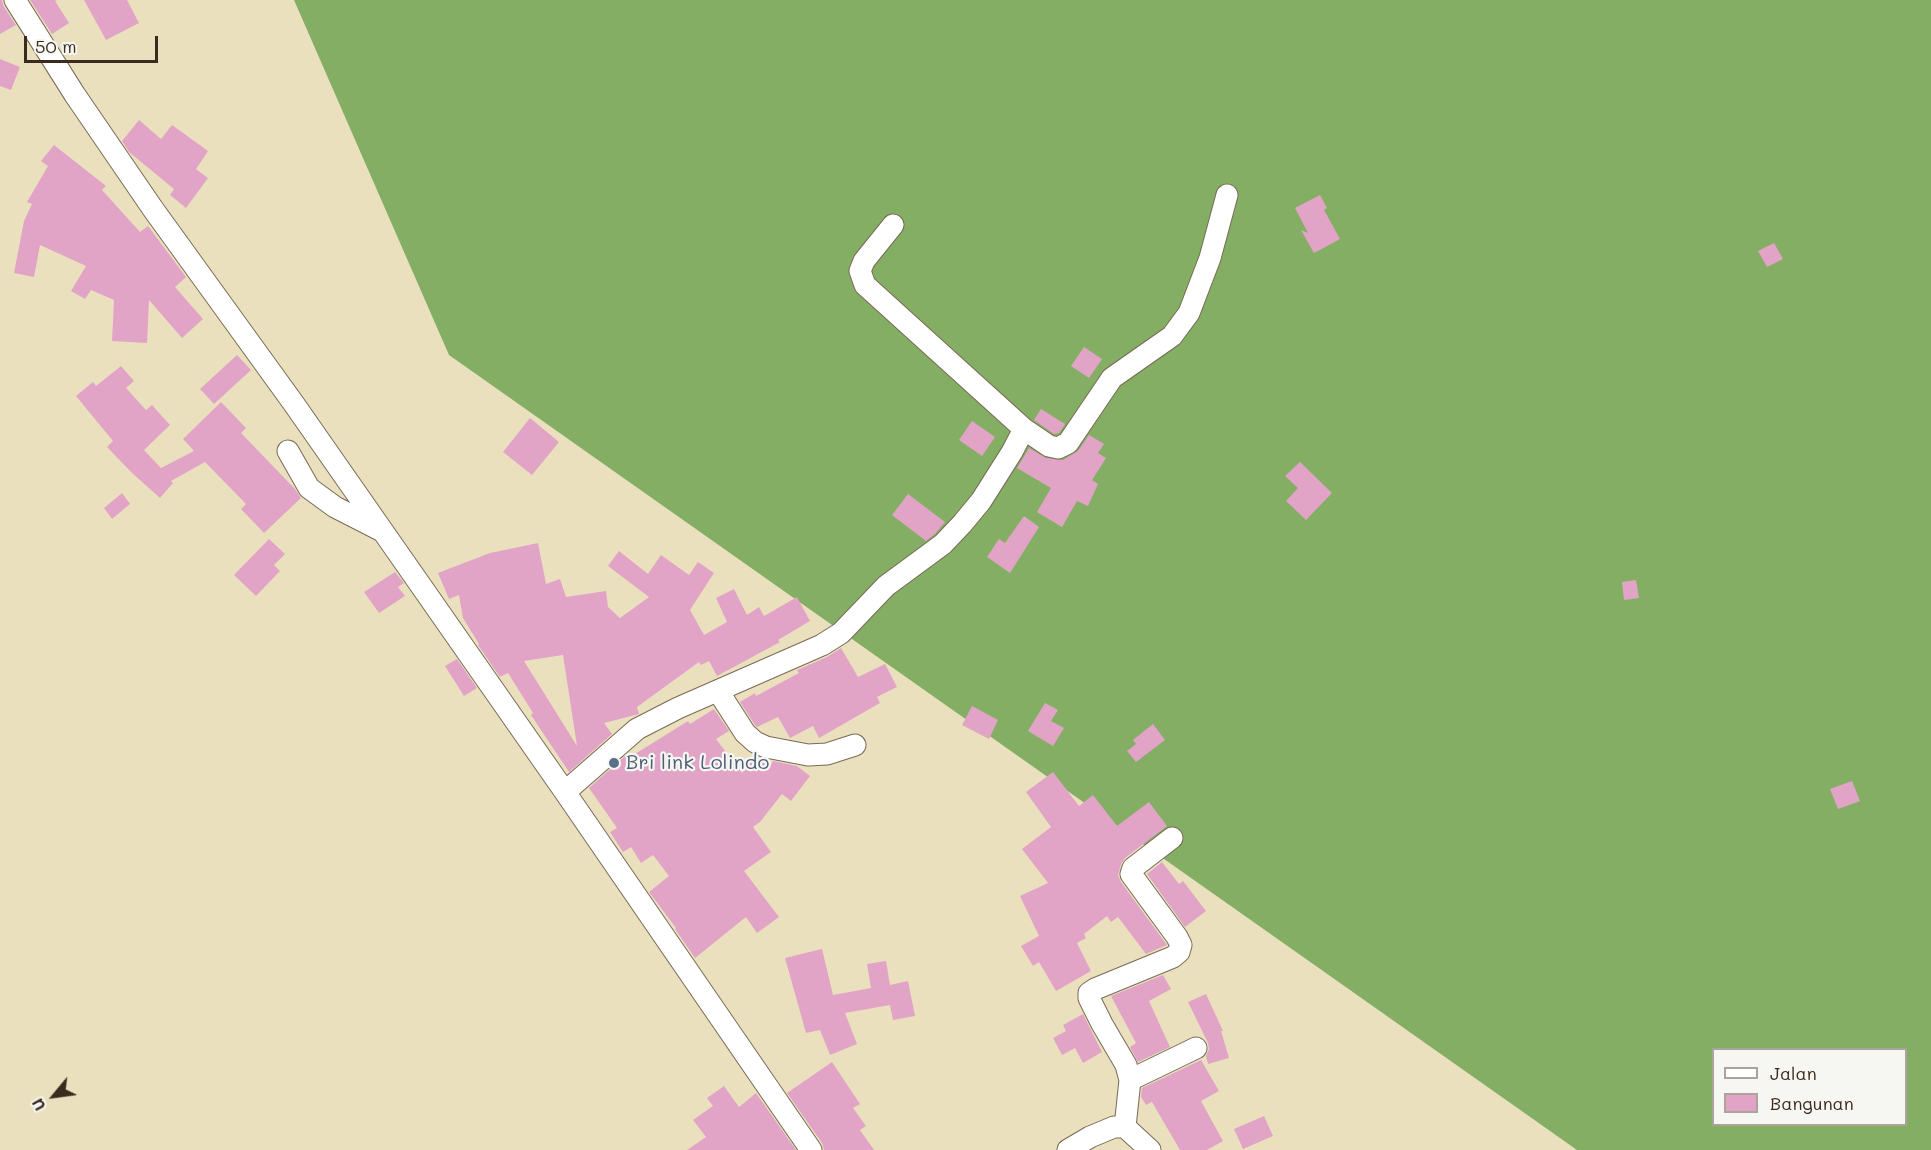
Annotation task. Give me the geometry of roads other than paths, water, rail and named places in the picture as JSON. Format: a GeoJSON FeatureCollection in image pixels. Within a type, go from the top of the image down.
{"type":"FeatureCollection","features":[{"type":"Feature","properties":{"kind":"street"},"geometry":{"type":"LineString","coordinates":[[15,0],[153,209],[566,792],[811,1150]]}},
{"type":"Feature","properties":{"kind":"street"},"geometry":{"type":"LineString","coordinates":[[893,225],[864,261],[860,271],[865,285],[1024,429],[1049,446],[1058,448],[1068,443],[1112,378],[1178,330],[1196,298],[1227,195]]}},
{"type":"Feature","properties":{"kind":"street"},"geometry":{"type":"LineString","coordinates":[[566,792],[637,729],[822,645],[841,633],[886,586],[943,544],[962,524],[981,501],[1024,429]]}},
{"type":"Feature","properties":{"kind":"street"},"geometry":{"type":"LineString","coordinates":[[288,451],[309,488],[335,507],[384,532]]}},
{"type":"Feature","properties":{"kind":"street"},"geometry":{"type":"LineString","coordinates":[[718,691],[745,733],[755,742],[766,747],[808,756],[827,754],[855,745]]}},
{"type":"Feature","properties":{"kind":"street"},"geometry":{"type":"LineString","coordinates":[[1125,1127],[1130,1080],[1126,1065],[1102,1024],[1089,998],[1089,993],[1173,957],[1179,952],[1181,945],[1177,937],[1131,874],[1133,868],[1172,838]]}},
{"type":"Feature","properties":{"kind":"street"},"geometry":{"type":"LineString","coordinates":[[1130,1080],[1196,1048]]}},
{"type":"Feature","properties":{"kind":"street"},"geometry":{"type":"LineString","coordinates":[[1068,1150],[1114,1127],[1125,1127],[1150,1150]]}},
{"type":"Feature","properties":{"kind":"place","name":"Bri link Lolindo"},"geometry":{"type":"Point","coordinates":[614,763]}}]}
